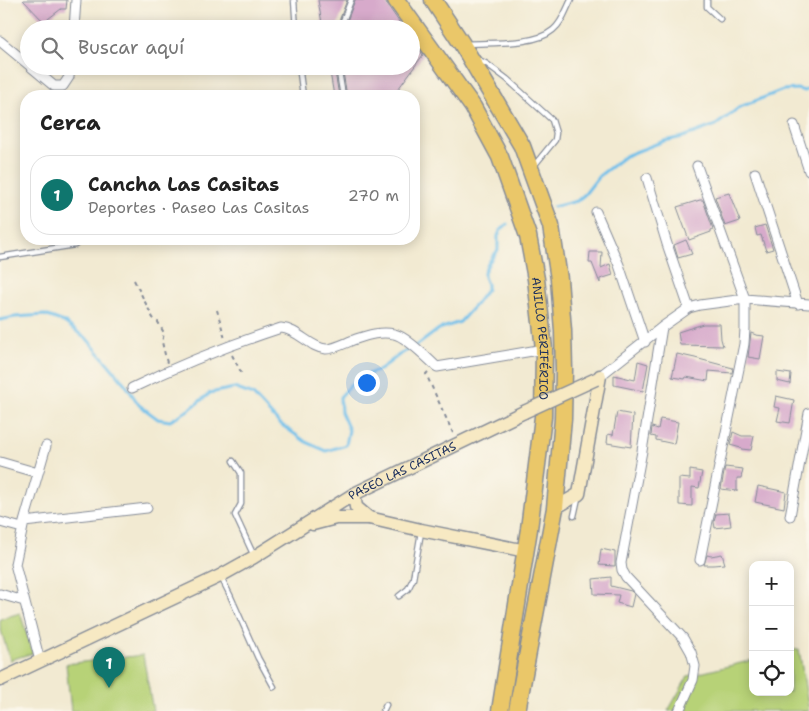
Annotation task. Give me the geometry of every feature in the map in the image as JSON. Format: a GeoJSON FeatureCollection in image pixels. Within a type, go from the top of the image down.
{"type":"FeatureCollection","features":[{"type":"Feature","properties":{"kind":"highway","name":"ANILLO PERIFÉRICO"},"geometry":{"type":"LineString","coordinates":[[396,0],[410,20]]}},
{"type":"Feature","properties":{"kind":"highway","name":"ANILLO PERIFÉRICO"},"geometry":{"type":"LineString","coordinates":[[435,1],[522,146],[551,226],[558,279],[563,331],[564,370],[563,419],[555,508],[517,711]]}},
{"type":"Feature","properties":{"kind":"highway","name":"ANILLO PERIFÉRICO"},"geometry":{"type":"LineString","coordinates":[[420,34],[472,107],[500,157],[528,236],[536,279],[544,348],[543,417],[526,551],[500,711]]}},
{"type":"Feature","properties":{"kind":"street"},"geometry":{"type":"LineString","coordinates":[[75,20],[76,0]]}},
{"type":"Feature","properties":{"kind":"street"},"geometry":{"type":"LineString","coordinates":[[0,41],[20,58]]}},
{"type":"Feature","properties":{"kind":"street"},"geometry":{"type":"LineString","coordinates":[[40,75],[54,86],[63,86]]}},
{"type":"Feature","properties":{"kind":"street"},"geometry":{"type":"LineString","coordinates":[[63,90],[63,86],[69,75]]}},
{"type":"Feature","properties":{"kind":"street"},"geometry":{"type":"LineString","coordinates":[[794,125],[809,171]]}},
{"type":"Feature","properties":{"kind":"street"},"geometry":{"type":"LineString","coordinates":[[697,166],[745,299],[744,344],[700,560]]}},
{"type":"Feature","properties":{"kind":"street"},"geometry":{"type":"LineString","coordinates":[[755,173],[798,304]]}},
{"type":"Feature","properties":{"kind":"street"},"geometry":{"type":"LineString","coordinates":[[647,178],[689,308]]}},
{"type":"Feature","properties":{"kind":"street"},"geometry":{"type":"LineString","coordinates":[[596,212],[619,264],[645,342]]}},
{"type":"Feature","properties":{"kind":"street","name":"PASEO LAS CASITAS"},"geometry":{"type":"LineString","coordinates":[[0,680],[220,576],[254,557],[354,494],[598,378],[689,308],[745,299],[809,304]]}},
{"type":"Feature","properties":{"kind":"street"},"geometry":{"type":"LineString","coordinates":[[662,327],[642,451],[621,563],[626,578],[683,638],[691,652],[695,666],[693,680],[679,711]]}},
{"type":"Feature","properties":{"kind":"street"},"geometry":{"type":"LineString","coordinates":[[132,388],[168,370],[227,346],[281,328],[292,330],[312,343],[328,349],[364,336],[395,334],[403,338],[437,367],[544,348]]}},
{"type":"Feature","properties":{"kind":"street"},"geometry":{"type":"LineString","coordinates":[[555,508],[579,494],[598,378]]}},
{"type":"Feature","properties":{"kind":"street"},"geometry":{"type":"LineString","coordinates":[[790,516],[809,413]]}},
{"type":"Feature","properties":{"kind":"street"},"geometry":{"type":"LineString","coordinates":[[40,661],[15,564],[23,525],[46,446]]}},
{"type":"Feature","properties":{"kind":"street"},"geometry":{"type":"LineString","coordinates":[[0,462],[38,473]]}},
{"type":"Feature","properties":{"kind":"street"},"geometry":{"type":"LineString","coordinates":[[354,494],[356,507],[369,518]]}},
{"type":"Feature","properties":{"kind":"street"},"geometry":{"type":"LineString","coordinates":[[0,522],[23,525],[147,508]]}},
{"type":"Feature","properties":{"kind":"street"},"geometry":{"type":"LineString","coordinates":[[301,527],[336,518],[369,518],[526,551]]}},
{"type":"Feature","properties":{"kind":"street"},"geometry":{"type":"LineString","coordinates":[[0,594],[24,601]]}},
{"type":"Feature","properties":{"kind":"lane"},"geometry":{"type":"LineString","coordinates":[[294,0],[295,20]]}},
{"type":"Feature","properties":{"kind":"lane"},"geometry":{"type":"LineString","coordinates":[[343,20],[351,0]]}},
{"type":"Feature","properties":{"kind":"lane"},"geometry":{"type":"LineString","coordinates":[[466,50],[529,41],[542,37],[553,30],[562,20],[571,0]]}},
{"type":"Feature","properties":{"kind":"lane"},"geometry":{"type":"LineString","coordinates":[[707,0],[707,7],[720,20]]}},
{"type":"Feature","properties":{"kind":"lane"},"geometry":{"type":"LineString","coordinates":[[466,50],[507,79],[552,120],[556,133],[554,140],[531,170]]}},
{"type":"Feature","properties":{"kind":"lane"},"geometry":{"type":"LineString","coordinates":[[301,75],[302,90]]}},
{"type":"Feature","properties":{"kind":"lane"},"geometry":{"type":"LineString","coordinates":[[340,75],[342,90]]}},
{"type":"Feature","properties":{"kind":"lane"},"geometry":{"type":"LineString","coordinates":[[0,257],[75,245]]}},
{"type":"Feature","properties":{"kind":"lane"},"geometry":{"type":"LineString","coordinates":[[233,461],[242,473],[242,504],[235,515],[254,557]]}},
{"type":"Feature","properties":{"kind":"lane"},"geometry":{"type":"LineString","coordinates":[[574,516],[579,494]]}},
{"type":"Feature","properties":{"kind":"lane"},"geometry":{"type":"LineString","coordinates":[[399,596],[408,589],[413,579],[421,530]]}},
{"type":"Feature","properties":{"kind":"lane"},"geometry":{"type":"LineString","coordinates":[[220,576],[258,658],[274,687]]}},
{"type":"Feature","properties":{"kind":"lane"},"geometry":{"type":"LineString","coordinates":[[383,711],[386,705]]}},
{"type":"Feature","properties":{"kind":"path"},"geometry":{"type":"LineString","coordinates":[[134,280],[153,318],[158,322],[164,333],[162,342],[168,370]]}},
{"type":"Feature","properties":{"kind":"path"},"geometry":{"type":"LineString","coordinates":[[437,367],[426,374],[458,445]]}},
{"type":"Feature","properties":{"kind":"green space"},"geometry":{"type":"Polygon","coordinates":[[[20,613],[33,653],[10,660],[0,627],[0,619],[20,613]]]}},
{"type":"Feature","properties":{"kind":"green space"},"geometry":{"type":"Polygon","coordinates":[[[799,649],[809,711],[668,711],[688,676],[749,661],[749,696],[794,696],[794,650],[799,649]]]}},
{"type":"Feature","properties":{"kind":"green space"},"geometry":{"type":"Polygon","coordinates":[[[143,655],[153,711],[71,711],[66,664],[143,655]]]}},
{"type":"Feature","properties":{"kind":"building"},"geometry":{"type":"Polygon","coordinates":[[[23,0],[67,0],[66,9],[61,9],[47,20],[42,20],[23,0]]]}},
{"type":"Feature","properties":{"kind":"building"},"geometry":{"type":"Polygon","coordinates":[[[318,0],[347,0],[339,20],[321,20],[318,0]]]}},
{"type":"Feature","properties":{"kind":"building"},"geometry":{"type":"Polygon","coordinates":[[[355,0],[385,0],[398,20],[347,20],[355,0]]]}},
{"type":"Feature","properties":{"kind":"building"},"geometry":{"type":"Polygon","coordinates":[[[330,75],[336,75],[338,90],[333,90],[330,75]]]}},
{"type":"Feature","properties":{"kind":"building"},"geometry":{"type":"Polygon","coordinates":[[[344,75],[408,75],[397,90],[346,90],[344,75]]]}},
{"type":"Feature","properties":{"kind":"building"},"geometry":{"type":"Polygon","coordinates":[[[729,193],[740,221],[725,226],[715,197],[729,193]]]}},
{"type":"Feature","properties":{"kind":"building"},"geometry":{"type":"Polygon","coordinates":[[[703,200],[713,229],[711,232],[689,240],[677,207],[703,200]]]}},
{"type":"Feature","properties":{"kind":"building"},"geometry":{"type":"Polygon","coordinates":[[[765,225],[773,249],[766,251],[761,235],[757,236],[755,228],[765,225]]]}},
{"type":"Feature","properties":{"kind":"building"},"geometry":{"type":"Polygon","coordinates":[[[686,240],[692,254],[678,258],[674,245],[686,240]]]}},
{"type":"Feature","properties":{"kind":"building"},"geometry":{"type":"Polygon","coordinates":[[[590,252],[602,252],[601,268],[610,264],[613,275],[600,279],[600,283],[592,263],[589,263],[590,252]]]}},
{"type":"Feature","properties":{"kind":"building"},"geometry":{"type":"Polygon","coordinates":[[[703,324],[720,324],[723,346],[680,345],[678,332],[703,324]]]}},
{"type":"Feature","properties":{"kind":"building"},"geometry":{"type":"Polygon","coordinates":[[[751,333],[764,336],[760,359],[748,357],[751,333]]]}},
{"type":"Feature","properties":{"kind":"building"},"geometry":{"type":"Polygon","coordinates":[[[677,354],[733,368],[732,373],[709,371],[708,381],[686,377],[685,379],[672,377],[677,354]]]}},
{"type":"Feature","properties":{"kind":"building"},"geometry":{"type":"Polygon","coordinates":[[[638,361],[648,364],[643,391],[614,385],[614,375],[635,380],[638,361]]]}},
{"type":"Feature","properties":{"kind":"building"},"geometry":{"type":"Polygon","coordinates":[[[777,372],[791,374],[790,384],[777,381],[777,372]]]}},
{"type":"Feature","properties":{"kind":"building"},"geometry":{"type":"Polygon","coordinates":[[[776,396],[794,400],[790,423],[777,421],[780,408],[774,407],[776,396]]]}},
{"type":"Feature","properties":{"kind":"building"},"geometry":{"type":"Polygon","coordinates":[[[617,412],[633,415],[631,447],[607,443],[608,434],[613,435],[617,412]]]}},
{"type":"Feature","properties":{"kind":"building"},"geometry":{"type":"Polygon","coordinates":[[[660,419],[678,422],[674,444],[656,440],[656,437],[651,436],[652,427],[658,429],[660,419]]]}},
{"type":"Feature","properties":{"kind":"building"},"geometry":{"type":"Polygon","coordinates":[[[733,432],[742,436],[754,436],[751,450],[730,445],[733,432]]]}},
{"type":"Feature","properties":{"kind":"building"},"geometry":{"type":"Polygon","coordinates":[[[725,467],[743,469],[741,478],[737,478],[737,491],[721,489],[725,467]]]}},
{"type":"Feature","properties":{"kind":"building"},"geometry":{"type":"Polygon","coordinates":[[[690,470],[702,472],[699,488],[692,487],[692,506],[679,505],[679,478],[690,479],[690,470]]]}},
{"type":"Feature","properties":{"kind":"building"},"geometry":{"type":"Polygon","coordinates":[[[758,486],[786,492],[784,508],[755,502],[758,486]]]}},
{"type":"Feature","properties":{"kind":"building"},"geometry":{"type":"Polygon","coordinates":[[[729,513],[731,526],[715,528],[716,514],[729,513]]]}},
{"type":"Feature","properties":{"kind":"building"},"geometry":{"type":"Polygon","coordinates":[[[601,549],[615,552],[615,566],[599,565],[601,549]]]}},
{"type":"Feature","properties":{"kind":"building"},"geometry":{"type":"Polygon","coordinates":[[[722,554],[725,564],[704,565],[707,555],[722,554]]]}},
{"type":"Feature","properties":{"kind":"building"},"geometry":{"type":"Polygon","coordinates":[[[611,577],[611,586],[631,591],[634,594],[631,607],[617,603],[619,595],[594,594],[593,579],[611,577]]]}},
{"type":"Feature","properties":{"kind":"waterway"},"geometry":{"type":"LineString","coordinates":[[553,207],[577,201],[599,176],[625,156],[664,141],[683,137],[716,125],[740,107],[783,90],[797,89],[805,91],[809,88]]}},
{"type":"Feature","properties":{"kind":"waterway"},"geometry":{"type":"LineString","coordinates":[[0,320],[45,315],[64,322],[88,340],[125,384],[139,405],[158,419],[170,421],[190,409],[210,393],[234,388],[253,395],[279,423],[306,442],[326,451],[346,445],[349,430],[341,412],[340,397],[350,386],[364,376],[381,369],[439,329],[460,322],[475,305],[487,289],[484,272],[498,250],[500,231],[507,224]]}},
{"type":"Feature","properties":{"kind":"place","name":"Cancha Las Casitas"},"geometry":{"type":"Point","coordinates":[109,688]}}]}
